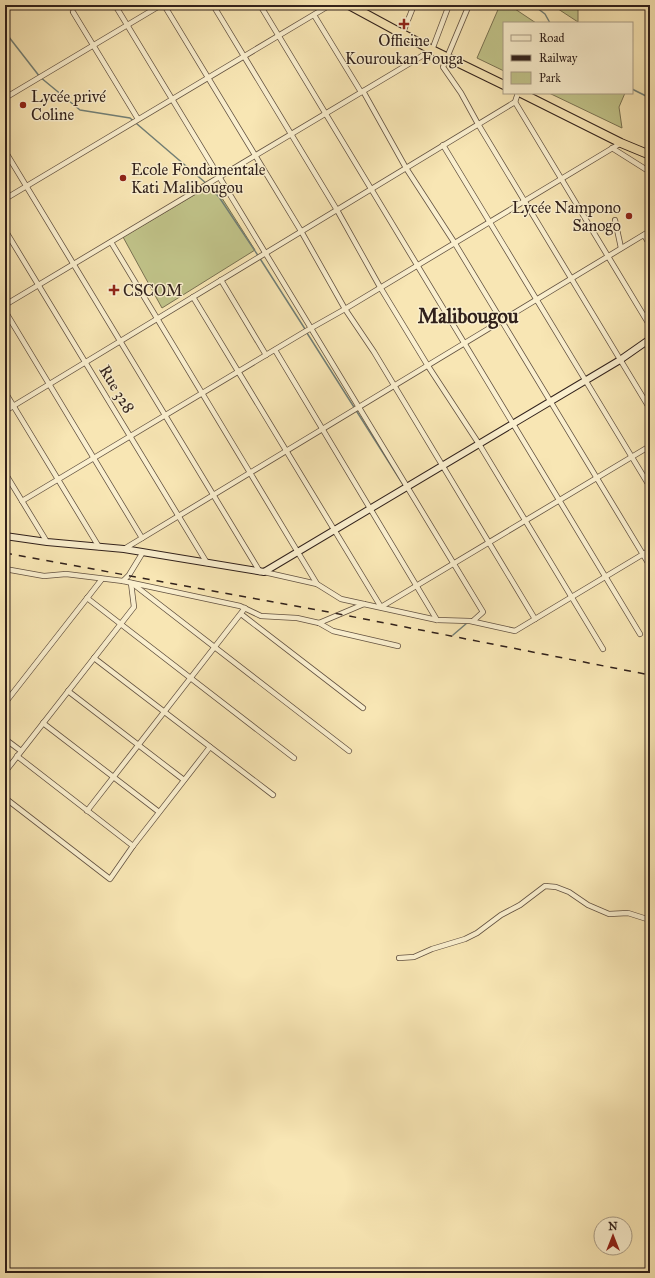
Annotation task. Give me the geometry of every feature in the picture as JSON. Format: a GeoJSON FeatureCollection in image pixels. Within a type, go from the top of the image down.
{"type":"FeatureCollection","features":[{"type":"Feature","properties":{"kind":"highway"},"geometry":{"type":"LineString","coordinates":[[348,5],[402,35],[503,85]]}},
{"type":"Feature","properties":{"kind":"highway"},"geometry":{"type":"LineString","coordinates":[[522,94],[650,156]]}},
{"type":"Feature","properties":{"kind":"street"},"geometry":{"type":"LineString","coordinates":[[115,5],[453,564],[484,612],[473,621]]}},
{"type":"Feature","properties":{"kind":"street"},"geometry":{"type":"LineString","coordinates":[[5,98],[163,5],[301,231],[345,309],[374,352],[535,619]]}},
{"type":"Feature","properties":{"kind":"street"},"geometry":{"type":"LineString","coordinates":[[213,5],[337,210],[380,287],[428,366],[479,444],[603,649]]}},
{"type":"Feature","properties":{"kind":"street"},"geometry":{"type":"LineString","coordinates":[[260,5],[640,634]]}},
{"type":"Feature","properties":{"kind":"street"},"geometry":{"type":"LineString","coordinates":[[5,199],[330,5]]}},
{"type":"Feature","properties":{"kind":"street"},"geometry":{"type":"LineString","coordinates":[[402,35],[414,5]]}},
{"type":"Feature","properties":{"kind":"street"},"geometry":{"type":"LineString","coordinates":[[5,305],[432,50],[449,5]]}},
{"type":"Feature","properties":{"kind":"street"},"geometry":{"type":"LineString","coordinates":[[469,5],[443,67],[461,93],[478,124],[650,409]]}},
{"type":"Feature","properties":{"kind":"street"},"geometry":{"type":"LineString","coordinates":[[73,12],[138,120]]}},
{"type":"Feature","properties":{"kind":"street"},"geometry":{"type":"LineString","coordinates":[[314,15],[362,92],[406,168],[454,242],[650,566]]}},
{"type":"Feature","properties":{"kind":"street"},"geometry":{"type":"LineString","coordinates":[[5,411],[515,102],[519,94]]}},
{"type":"Feature","properties":{"kind":"street"},"geometry":{"type":"LineString","coordinates":[[515,102],[650,326]]}},
{"type":"Feature","properties":{"kind":"street"},"geometry":{"type":"LineString","coordinates":[[22,500],[310,328],[345,309],[454,242],[621,143]]}},
{"type":"Feature","properties":{"kind":"street"},"geometry":{"type":"LineString","coordinates":[[443,146],[650,487]]}},
{"type":"Feature","properties":{"kind":"street"},"geometry":{"type":"LineString","coordinates":[[612,148],[650,172]]}},
{"type":"Feature","properties":{"kind":"street"},"geometry":{"type":"LineString","coordinates":[[5,151],[213,495],[262,572]]}},
{"type":"Feature","properties":{"kind":"street"},"geometry":{"type":"LineString","coordinates":[[616,220],[621,248]]}},
{"type":"Feature","properties":{"kind":"street","name":"Rue 328"},"geometry":{"type":"LineString","coordinates":[[5,230],[208,562]]}},
{"type":"Feature","properties":{"kind":"street"},"geometry":{"type":"LineString","coordinates":[[124,549],[650,231]]}},
{"type":"Feature","properties":{"kind":"street"},"geometry":{"type":"LineString","coordinates":[[644,235],[650,245]]}},
{"type":"Feature","properties":{"kind":"street"},"geometry":{"type":"LineString","coordinates":[[111,242],[318,584]]}},
{"type":"Feature","properties":{"kind":"street"},"geometry":{"type":"LineString","coordinates":[[221,280],[266,355]]}},
{"type":"Feature","properties":{"kind":"street"},"geometry":{"type":"LineString","coordinates":[[193,297],[380,608]]}},
{"type":"Feature","properties":{"kind":"street"},"geometry":{"type":"LineString","coordinates":[[5,311],[142,538]]}},
{"type":"Feature","properties":{"kind":"street"},"geometry":{"type":"LineString","coordinates":[[262,572],[334,531],[620,360],[650,339]]}},
{"type":"Feature","properties":{"kind":"street"},"geometry":{"type":"LineString","coordinates":[[274,350],[437,620]]}},
{"type":"Feature","properties":{"kind":"street"},"geometry":{"type":"LineString","coordinates":[[5,392],[99,547]]}},
{"type":"Feature","properties":{"kind":"street"},"geometry":{"type":"LineString","coordinates":[[380,608],[650,446]]}},
{"type":"Feature","properties":{"kind":"street"},"geometry":{"type":"LineString","coordinates":[[5,473],[47,542]]}},
{"type":"Feature","properties":{"kind":"street"},"geometry":{"type":"LineString","coordinates":[[5,536],[47,542],[124,549],[262,572],[318,584],[341,599],[437,620],[473,621],[515,631],[650,550]]}},
{"type":"Feature","properties":{"kind":"street"},"geometry":{"type":"LineString","coordinates":[[123,582],[143,552]]}},
{"type":"Feature","properties":{"kind":"street"},"geometry":{"type":"LineString","coordinates":[[5,569],[44,576],[66,574],[131,583],[240,606],[261,616],[297,618],[319,623],[333,631],[398,646]]}},
{"type":"Feature","properties":{"kind":"street"},"geometry":{"type":"LineString","coordinates":[[5,703],[102,579]]}},
{"type":"Feature","properties":{"kind":"street"},"geometry":{"type":"LineString","coordinates":[[5,772],[134,607],[131,583]]}},
{"type":"Feature","properties":{"kind":"street"},"geometry":{"type":"LineString","coordinates":[[131,583],[349,751]]}},
{"type":"Feature","properties":{"kind":"street"},"geometry":{"type":"LineString","coordinates":[[87,598],[294,758]]}},
{"type":"Feature","properties":{"kind":"street"},"geometry":{"type":"LineString","coordinates":[[319,623],[364,604]]}},
{"type":"Feature","properties":{"kind":"street"},"geometry":{"type":"LineString","coordinates":[[87,811],[246,608]]}},
{"type":"Feature","properties":{"kind":"street"},"geometry":{"type":"LineString","coordinates":[[241,614],[363,708]]}},
{"type":"Feature","properties":{"kind":"street"},"geometry":{"type":"LineString","coordinates":[[94,658],[273,795]]}},
{"type":"Feature","properties":{"kind":"street"},"geometry":{"type":"LineString","coordinates":[[68,691],[184,780]]}},
{"type":"Feature","properties":{"kind":"street"},"geometry":{"type":"LineString","coordinates":[[43,723],[159,812]]}},
{"type":"Feature","properties":{"kind":"street"},"geometry":{"type":"LineString","coordinates":[[5,739],[21,751]]}},
{"type":"Feature","properties":{"kind":"street"},"geometry":{"type":"LineString","coordinates":[[5,798],[110,879],[133,846],[210,747]]}},
{"type":"Feature","properties":{"kind":"street"},"geometry":{"type":"LineString","coordinates":[[17,756],[133,846]]}},
{"type":"Feature","properties":{"kind":"street"},"geometry":{"type":"LineString","coordinates":[[399,958],[414,957],[432,949],[465,939],[477,933],[501,915],[520,905],[545,886],[556,887],[569,892],[588,905],[609,914],[628,913],[650,920]]}},
{"type":"Feature","properties":{"kind":"green space"},"geometry":{"type":"Polygon","coordinates":[[[500,5],[509,5],[534,22],[503,22],[503,71],[477,58],[500,5]]]}},
{"type":"Feature","properties":{"kind":"green space"},"geometry":{"type":"Polygon","coordinates":[[[552,5],[578,5],[578,22],[552,5]]]}},
{"type":"Feature","properties":{"kind":"green space"},"geometry":{"type":"Polygon","coordinates":[[[551,94],[625,94],[619,107],[622,128],[551,94]]]}},
{"type":"Feature","properties":{"kind":"green space"},"geometry":{"type":"Polygon","coordinates":[[[213,184],[255,250],[162,308],[123,237],[213,184]]]}},
{"type":"Feature","properties":{"kind":"waterway"},"geometry":{"type":"LineString","coordinates":[[533,5],[545,14],[549,22]]}},
{"type":"Feature","properties":{"kind":"waterway"},"geometry":{"type":"LineString","coordinates":[[5,32],[40,77],[80,110],[130,118],[207,184],[219,197],[305,329]]}},
{"type":"Feature","properties":{"kind":"waterway"},"geometry":{"type":"LineString","coordinates":[[633,90],[650,98]]}},
{"type":"Feature","properties":{"kind":"waterway"},"geometry":{"type":"LineString","coordinates":[[307,333],[404,486]]}},
{"type":"Feature","properties":{"kind":"waterway"},"geometry":{"type":"LineString","coordinates":[[453,635],[467,623]]}},
{"type":"Feature","properties":{"kind":"railway"},"geometry":{"type":"LineString","coordinates":[[5,553],[339,614],[650,675]]}},
{"type":"Feature","properties":{"kind":"place","name":"Officine Kouroukan Fouga"},"geometry":{"type":"Point","coordinates":[404,24]}},
{"type":"Feature","properties":{"kind":"place","name":"Lycée privé Coline"},"geometry":{"type":"Point","coordinates":[23,105]}},
{"type":"Feature","properties":{"kind":"place","name":"Ecole Fondamentale Kati Malibougou"},"geometry":{"type":"Point","coordinates":[123,178]}},
{"type":"Feature","properties":{"kind":"place","name":"Lycée Nampono Sanogo"},"geometry":{"type":"Point","coordinates":[629,216]}},
{"type":"Feature","properties":{"kind":"place","name":"CSCOM"},"geometry":{"type":"Point","coordinates":[114,290]}},
{"type":"Feature","properties":{"kind":"district","name":"Malibougou"},"geometry":{"type":"Point","coordinates":[468,316]}}]}
